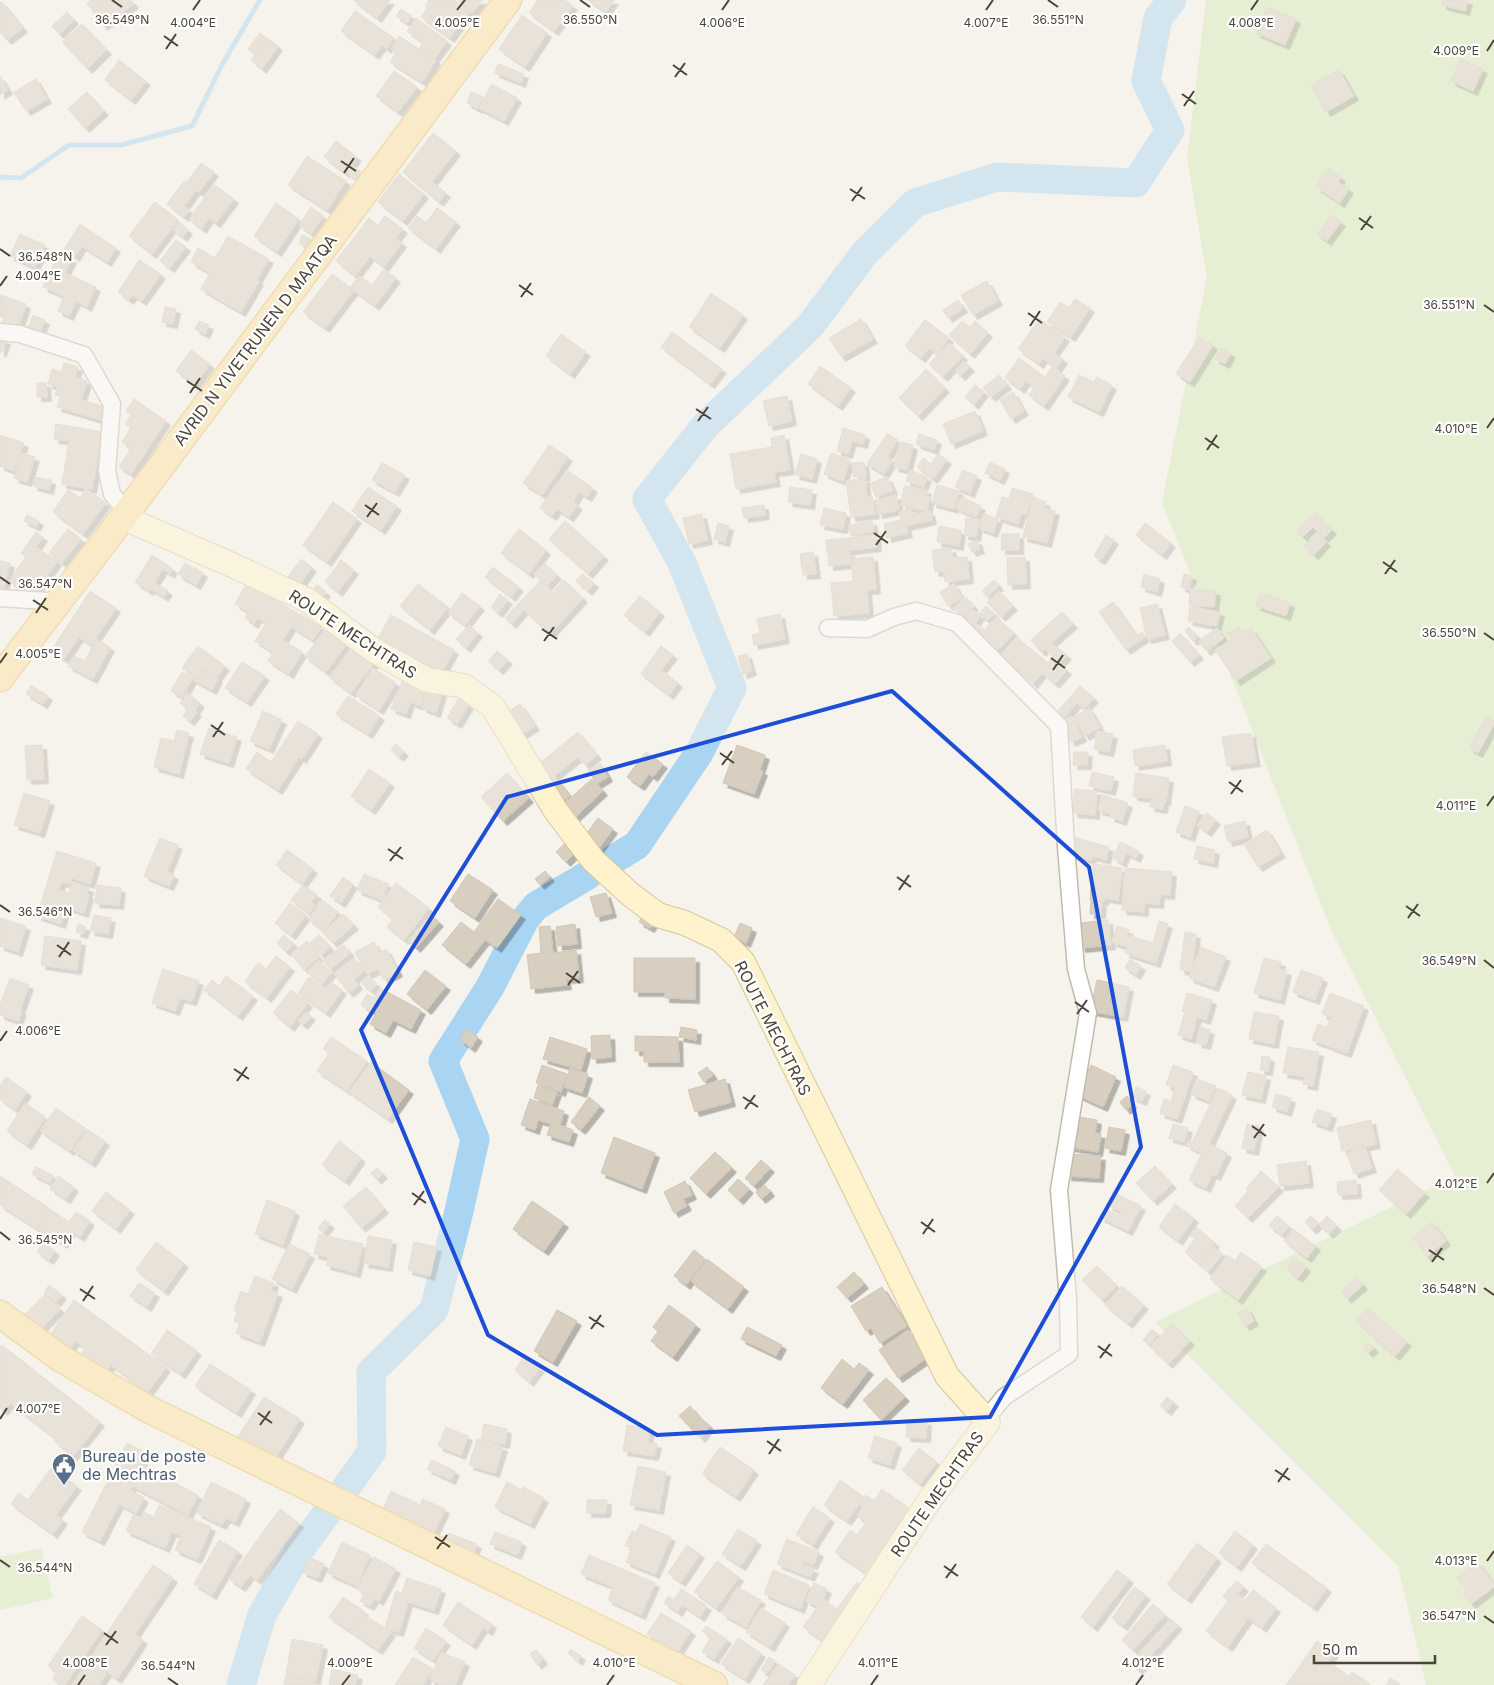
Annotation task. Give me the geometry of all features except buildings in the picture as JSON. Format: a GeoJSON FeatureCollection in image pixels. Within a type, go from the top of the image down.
{"type":"FeatureCollection","features":[{"type":"Feature","properties":{"kind":"main road","name":"AVRID N YIVETṚUNEN D MAATQA"},"geometry":{"type":"LineString","coordinates":[[0,678],[58,604],[508,0]]}},
{"type":"Feature","properties":{"kind":"main road"},"geometry":{"type":"LineString","coordinates":[[0,1314],[60,1358],[148,1409],[714,1685]]}},
{"type":"Feature","properties":{"kind":"street"},"geometry":{"type":"LineString","coordinates":[[0,332],[20,334],[84,355],[112,404],[107,470],[112,494],[125,514]]}},
{"type":"Feature","properties":{"kind":"street","name":"ROUTE MECHTRAS"},"geometry":{"type":"LineString","coordinates":[[125,514],[307,600],[372,649],[427,680],[464,686],[493,707],[556,811],[593,860],[658,915],[685,923],[721,940],[743,962],[947,1376],[988,1422],[931,1498],[809,1685]]}},
{"type":"Feature","properties":{"kind":"street"},"geometry":{"type":"LineString","coordinates":[[0,598],[58,604]]}},
{"type":"Feature","properties":{"kind":"street"},"geometry":{"type":"LineString","coordinates":[[828,628],[867,629],[894,617],[916,611],[957,623],[1059,726],[1076,969],[1088,1013],[1059,1190],[1068,1299],[1069,1354],[1004,1397],[986,1419]]}},
{"type":"Feature","properties":{"kind":"highlighted area"},"geometry":{"type":"Polygon","coordinates":[[[892,691],[1089,867],[1141,1147],[990,1417],[657,1435],[488,1335],[361,1030],[507,797],[892,691]]]}},
{"type":"Feature","properties":{"kind":"green space"},"geometry":{"type":"Polygon","coordinates":[[[1206,0],[1494,0],[1494,1685],[1426,1685],[1398,1566],[1155,1322],[1455,1176],[1332,932],[1162,502],[1207,278],[1187,158],[1206,0]]]}},
{"type":"Feature","properties":{"kind":"green space"},"geometry":{"type":"Polygon","coordinates":[[[41,1548],[53,1598],[0,1610],[0,1557],[41,1548]]]}},
{"type":"Feature","properties":{"kind":"waterway"},"geometry":{"type":"LineString","coordinates":[[0,177],[21,178],[69,145],[121,145],[192,126],[223,63],[260,0]]}},
{"type":"Feature","properties":{"kind":"waterway"},"geometry":{"type":"LineString","coordinates":[[614,859],[637,845],[699,753],[732,688],[682,563],[647,499],[705,426],[810,326],[864,254],[915,203],[997,177],[1136,183],[1170,130],[1146,81],[1158,18],[1172,0]]}},
{"type":"Feature","properties":{"kind":"waterway"},"geometry":{"type":"LineString","coordinates":[[345,1489],[372,1451],[371,1372],[434,1310],[459,1211],[475,1139],[443,1061],[490,987],[525,919],[536,906],[588,875]]}},
{"type":"Feature","properties":{"kind":"waterway"},"geometry":{"type":"LineString","coordinates":[[241,1685],[262,1615],[298,1552],[327,1513]]}},
{"type":"Feature","properties":{"kind":"place","name":"Bureau de poste de Mechtras"},"geometry":{"type":"Point","coordinates":[64,1486]}}]}
